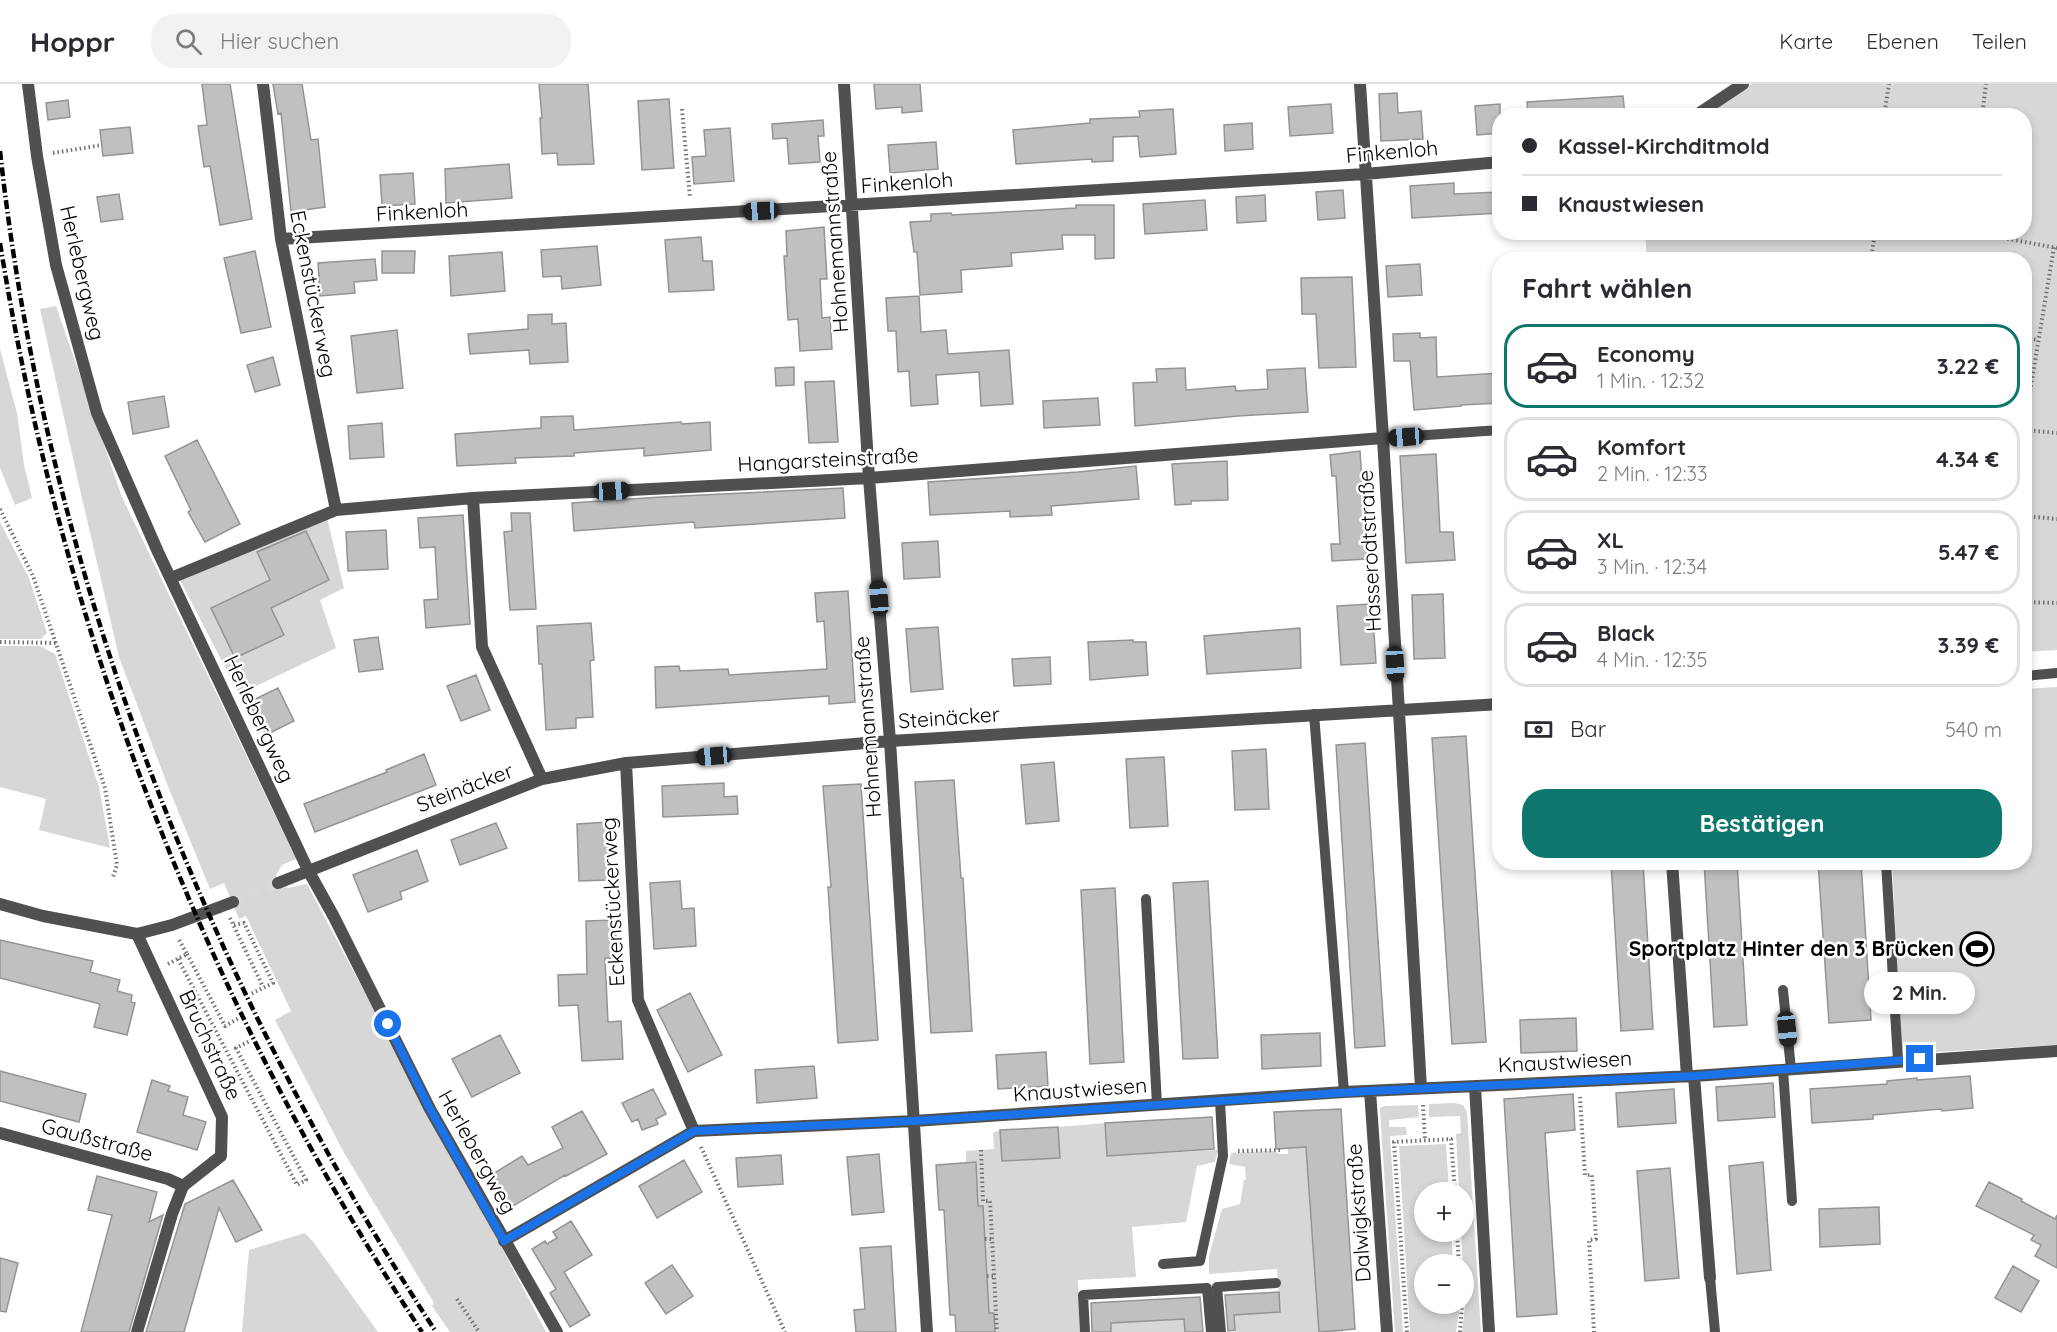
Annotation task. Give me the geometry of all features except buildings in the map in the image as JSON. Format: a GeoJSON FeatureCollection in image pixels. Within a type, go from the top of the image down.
{"type":"FeatureCollection","features":[{"type":"Feature","properties":{"kind":"street","name":"Herlebergweg"},"geometry":{"type":"LineString","coordinates":[[28,84],[37,156],[56,265],[97,413],[171,578],[308,870],[430,1109],[557,1332]]}},
{"type":"Feature","properties":{"kind":"street","name":"Eckenstückerweg"},"geometry":{"type":"LineString","coordinates":[[263,84],[281,239],[336,510]]}},
{"type":"Feature","properties":{"kind":"street","name":"Hohnemannstraße"},"geometry":{"type":"LineString","coordinates":[[844,84],[869,478],[890,741],[927,1332]]}},
{"type":"Feature","properties":{"kind":"street","name":"Hasserodtstraße"},"geometry":{"type":"LineString","coordinates":[[1360,84],[1421,1088]]}},
{"type":"Feature","properties":{"kind":"street"},"geometry":{"type":"LineString","coordinates":[[1707,108],[1743,84]]}},
{"type":"Feature","properties":{"kind":"street","name":"Finkenloh"},"geometry":{"type":"LineString","coordinates":[[281,239],[1365,174],[1492,163]]}},
{"type":"Feature","properties":{"kind":"street","name":"Hangarsteinstraße"},"geometry":{"type":"LineString","coordinates":[[171,578],[336,510],[472,498],[869,478],[1383,438]]}},
{"type":"Feature","properties":{"kind":"street"},"geometry":{"type":"LineString","coordinates":[[472,498],[482,647],[542,779]]}},
{"type":"Feature","properties":{"kind":"street","name":"Steinäcker"},"geometry":{"type":"LineString","coordinates":[[278,883],[542,779],[626,763],[890,741],[1492,704]]}},
{"type":"Feature","properties":{"kind":"street","name":"Eckenstückerweg"},"geometry":{"type":"LineString","coordinates":[[626,763],[638,1000],[694,1131]]}},
{"type":"Feature","properties":{"kind":"street"},"geometry":{"type":"LineString","coordinates":[[1673,870],[1710,1278]]}},
{"type":"Feature","properties":{"kind":"street"},"geometry":{"type":"LineString","coordinates":[[0,904],[43,916],[136,934],[172,925],[233,902]]}},
{"type":"Feature","properties":{"kind":"street","name":"Bruchstraße"},"geometry":{"type":"LineString","coordinates":[[136,934],[222,1117],[221,1156],[183,1186]]}},
{"type":"Feature","properties":{"kind":"street","name":"Knaustwiesen"},"geometry":{"type":"LineString","coordinates":[[504,1241],[694,1131],[914,1121],[1344,1092],[1691,1076],[2057,1050]]}},
{"type":"Feature","properties":{"kind":"street"},"geometry":{"type":"LineString","coordinates":[[1474,1086],[1489,1332]]}},
{"type":"Feature","properties":{"kind":"street","name":"Dalwigkstraße"},"geometry":{"type":"LineString","coordinates":[[1370,1091],[1387,1332]]}},
{"type":"Feature","properties":{"kind":"street","name":"Gaußstraße"},"geometry":{"type":"LineString","coordinates":[[0,1133],[168,1179],[183,1186]]}},
{"type":"Feature","properties":{"kind":"street"},"geometry":{"type":"LineString","coordinates":[[137,1332],[172,1214],[183,1186]]}},
{"type":"Feature","properties":{"kind":"lane","name":"Hangarsteinstraße"},"geometry":{"type":"LineString","coordinates":[[1383,438],[1492,431]]}},
{"type":"Feature","properties":{"kind":"lane"},"geometry":{"type":"LineString","coordinates":[[2032,675],[2057,673]]}},
{"type":"Feature","properties":{"kind":"lane"},"geometry":{"type":"LineString","coordinates":[[1314,714],[1344,1092]]}},
{"type":"Feature","properties":{"kind":"lane"},"geometry":{"type":"LineString","coordinates":[[1886,870],[1898,1061]]}},
{"type":"Feature","properties":{"kind":"lane"},"geometry":{"type":"LineString","coordinates":[[1146,899],[1157,1105]]}},
{"type":"Feature","properties":{"kind":"lane"},"geometry":{"type":"LineString","coordinates":[[1783,990],[1792,1201]]}},
{"type":"Feature","properties":{"kind":"lane"},"geometry":{"type":"LineString","coordinates":[[1163,1264],[1200,1261],[1222,1152],[1220,1101]]}},
{"type":"Feature","properties":{"kind":"lane"},"geometry":{"type":"LineString","coordinates":[[1710,1278],[1715,1332]]}},
{"type":"Feature","properties":{"kind":"lane"},"geometry":{"type":"LineString","coordinates":[[1221,1332],[1217,1287],[1276,1283]]}},
{"type":"Feature","properties":{"kind":"lane"},"geometry":{"type":"LineString","coordinates":[[1085,1332],[1083,1295],[1207,1288],[1211,1332]]}},
{"type":"Feature","properties":{"kind":"path"},"geometry":{"type":"LineString","coordinates":[[1885,108],[1888,84]]}},
{"type":"Feature","properties":{"kind":"path"},"geometry":{"type":"LineString","coordinates":[[1983,108],[1986,84]]}},
{"type":"Feature","properties":{"kind":"path"},"geometry":{"type":"LineString","coordinates":[[682,109],[692,215]]}},
{"type":"Feature","properties":{"kind":"path"},"geometry":{"type":"LineString","coordinates":[[37,156],[102,146]]}},
{"type":"Feature","properties":{"kind":"path"},"geometry":{"type":"LineString","coordinates":[[2016,240],[2055,247],[2032,378]]}},
{"type":"Feature","properties":{"kind":"path"},"geometry":{"type":"LineString","coordinates":[[2032,339],[2038,340]]}},
{"type":"Feature","properties":{"kind":"path"},"geometry":{"type":"LineString","coordinates":[[2032,431],[2057,433]]}},
{"type":"Feature","properties":{"kind":"path"},"geometry":{"type":"LineString","coordinates":[[0,509],[33,576],[105,788],[117,865],[113,877]]}},
{"type":"Feature","properties":{"kind":"path"},"geometry":{"type":"LineString","coordinates":[[2032,517],[2057,519]]}},
{"type":"Feature","properties":{"kind":"path"},"geometry":{"type":"LineString","coordinates":[[2032,602],[2057,603]]}},
{"type":"Feature","properties":{"kind":"path"},"geometry":{"type":"LineString","coordinates":[[0,642],[56,643]]}},
{"type":"Feature","properties":{"kind":"path"},"geometry":{"type":"LineString","coordinates":[[234,925],[244,923],[273,983],[251,994]]}},
{"type":"Feature","properties":{"kind":"path"},"geometry":{"type":"LineString","coordinates":[[237,932],[263,987]]}},
{"type":"Feature","properties":{"kind":"path"},"geometry":{"type":"LineString","coordinates":[[177,935],[225,1026],[239,1018]]}},
{"type":"Feature","properties":{"kind":"path"},"geometry":{"type":"LineString","coordinates":[[153,970],[187,954]]}},
{"type":"Feature","properties":{"kind":"path"},"geometry":{"type":"LineString","coordinates":[[178,959],[297,1185],[306,1180],[236,1048],[250,1041]]}},
{"type":"Feature","properties":{"kind":"path"},"geometry":{"type":"LineString","coordinates":[[1579,1081],[1585,1175],[1592,1175],[1596,1239],[1589,1240],[1594,1332]]}},
{"type":"Feature","properties":{"kind":"path"},"geometry":{"type":"LineString","coordinates":[[1421,1088],[1425,1140]]}},
{"type":"Feature","properties":{"kind":"path"},"geometry":{"type":"LineString","coordinates":[[694,1131],[784,1332]]}},
{"type":"Feature","properties":{"kind":"path"},"geometry":{"type":"LineString","coordinates":[[1407,1332],[1394,1142],[1451,1139],[1454,1182]]}},
{"type":"Feature","properties":{"kind":"path"},"geometry":{"type":"LineString","coordinates":[[1222,1152],[1280,1150],[1281,1148]]}},
{"type":"Feature","properties":{"kind":"path"},"geometry":{"type":"LineString","coordinates":[[981,1150],[983,1202],[990,1202],[995,1259],[997,1332]]}},
{"type":"Feature","properties":{"kind":"path"},"geometry":{"type":"LineString","coordinates":[[985,1239],[992,1239]]}},
{"type":"Feature","properties":{"kind":"path"},"geometry":{"type":"LineString","coordinates":[[987,1276],[994,1276]]}},
{"type":"Feature","properties":{"kind":"path"},"geometry":{"type":"LineString","coordinates":[[457,1299],[479,1332]]}},
{"type":"Feature","properties":{"kind":"path"},"geometry":{"type":"LineString","coordinates":[[1460,1332],[1461,1314]]}},
{"type":"Feature","properties":{"kind":"shaded area"},"geometry":{"type":"Polygon","coordinates":[[[1752,84],[2057,84],[2057,650],[2032,652],[2032,252],[1646,252],[1646,240],[2032,240],[2032,108],[1715,108],[1752,84]]]}},
{"type":"Feature","properties":{"kind":"shaded area"},"geometry":{"type":"Polygon","coordinates":[[[56,306],[122,497],[296,859],[282,865],[276,875],[277,880],[287,888],[307,884],[546,1332],[450,1332],[432,1306],[434,1303],[343,1151],[275,1020],[291,1011],[246,916],[239,919],[224,883],[210,889],[119,657],[40,309],[56,306]]]}},
{"type":"Feature","properties":{"kind":"shaded area"},"geometry":{"type":"Polygon","coordinates":[[[0,349],[17,413],[24,465],[32,498],[15,505],[0,468],[0,349]]]}},
{"type":"Feature","properties":{"kind":"shaded area"},"geometry":{"type":"Polygon","coordinates":[[[327,518],[344,588],[320,600],[336,648],[239,694],[180,580],[327,518]]]}},
{"type":"Feature","properties":{"kind":"shaded area"},"geometry":{"type":"Polygon","coordinates":[[[0,522],[29,578],[47,633],[41,639],[0,639],[0,522]]]}},
{"type":"Feature","properties":{"kind":"shaded area"},"geometry":{"type":"Polygon","coordinates":[[[0,646],[40,646],[55,654],[99,787],[110,848],[39,830],[46,799],[0,787],[0,646]]]}},
{"type":"Feature","properties":{"kind":"shaded area"},"geometry":{"type":"Polygon","coordinates":[[[2057,687],[2057,1045],[1902,1054],[1892,870],[2032,870],[2032,689],[2057,687]]]}},
{"type":"Feature","properties":{"kind":"shaded area"},"geometry":{"type":"Polygon","coordinates":[[[1455,1103],[1463,1105],[1467,1112],[1471,1182],[1458,1182],[1456,1134],[1461,1133],[1460,1116],[1429,1117],[1429,1104],[1455,1103]]]}},
{"type":"Feature","properties":{"kind":"shaded area"},"geometry":{"type":"Polygon","coordinates":[[[1418,1105],[1419,1117],[1389,1120],[1389,1127],[1406,1127],[1407,1135],[1390,1136],[1403,1332],[1395,1332],[1380,1108],[1418,1105]]]}},
{"type":"Feature","properties":{"kind":"shaded area"},"geometry":{"type":"Polygon","coordinates":[[[1105,1123],[1108,1156],[1218,1150],[1215,1162],[1197,1166],[1186,1222],[1132,1227],[1136,1277],[1078,1280],[1080,1332],[995,1332],[994,1313],[989,1313],[983,1206],[978,1206],[976,1163],[966,1163],[966,1151],[994,1149],[993,1133],[1000,1130],[1002,1161],[1060,1158],[1058,1127],[1105,1123]]]}},
{"type":"Feature","properties":{"kind":"shaded area"},"geometry":{"type":"Polygon","coordinates":[[[1446,1144],[1448,1182],[1414,1182],[1414,1242],[1452,1242],[1452,1254],[1414,1254],[1414,1314],[1459,1314],[1456,1332],[1410,1332],[1399,1146],[1446,1144]]]}},
{"type":"Feature","properties":{"kind":"shaded area"},"geometry":{"type":"Polygon","coordinates":[[[1321,1146],[1320,1332],[1235,1332],[1234,1315],[1280,1312],[1277,1269],[1209,1274],[1209,1256],[1222,1209],[1240,1204],[1244,1180],[1246,1180],[1245,1167],[1229,1164],[1231,1153],[1273,1151],[1288,1154],[1288,1148],[1321,1146]]]}},
{"type":"Feature","properties":{"kind":"shaded area"},"geometry":{"type":"Polygon","coordinates":[[[1474,1222],[1481,1332],[1462,1332],[1464,1314],[1474,1314],[1474,1254],[1462,1254],[1462,1242],[1474,1242],[1474,1222]]]}},
{"type":"Feature","properties":{"kind":"shaded area"},"geometry":{"type":"Polygon","coordinates":[[[305,1233],[378,1332],[242,1332],[249,1250],[305,1233]]]}},
{"type":"Feature","properties":{"kind":"shaded area"},"geometry":{"type":"Polygon","coordinates":[[[1184,1319],[1185,1332],[1111,1332],[1111,1323],[1184,1319]]]}},
{"type":"Feature","properties":{"kind":"shaded area"},"geometry":{"type":"Polygon","coordinates":[[[1343,1330],[1343,1332],[1320,1332],[1343,1330]]]}},
{"type":"Feature","properties":{"kind":"tunnel"},"geometry":{"type":"LineString","coordinates":[[233,902],[278,883]]}},
{"type":"Feature","properties":{"kind":"railway"},"geometry":{"type":"LineString","coordinates":[[0,151],[22,308],[55,463],[97,616],[149,767],[209,914],[277,1057],[353,1197],[436,1332]]}},
{"type":"Feature","properties":{"kind":"railway"},"geometry":{"type":"LineString","coordinates":[[0,243],[27,388],[62,532],[104,672],[153,810],[209,945],[273,1077],[344,1206],[422,1332]]}},
{"type":"Feature","properties":{"kind":"place","name":"Sportplatz Hinter den 3 Brücken"},"geometry":{"type":"Point","coordinates":[1977,949]}},
{"type":"Feature","properties":{"kind":"route"},"geometry":{"type":"LineString","coordinates":[[388,1024],[430,1109],[504,1241],[694,1131],[914,1121],[1370,1091],[1694,1076],[1920,1059]]}}]}
